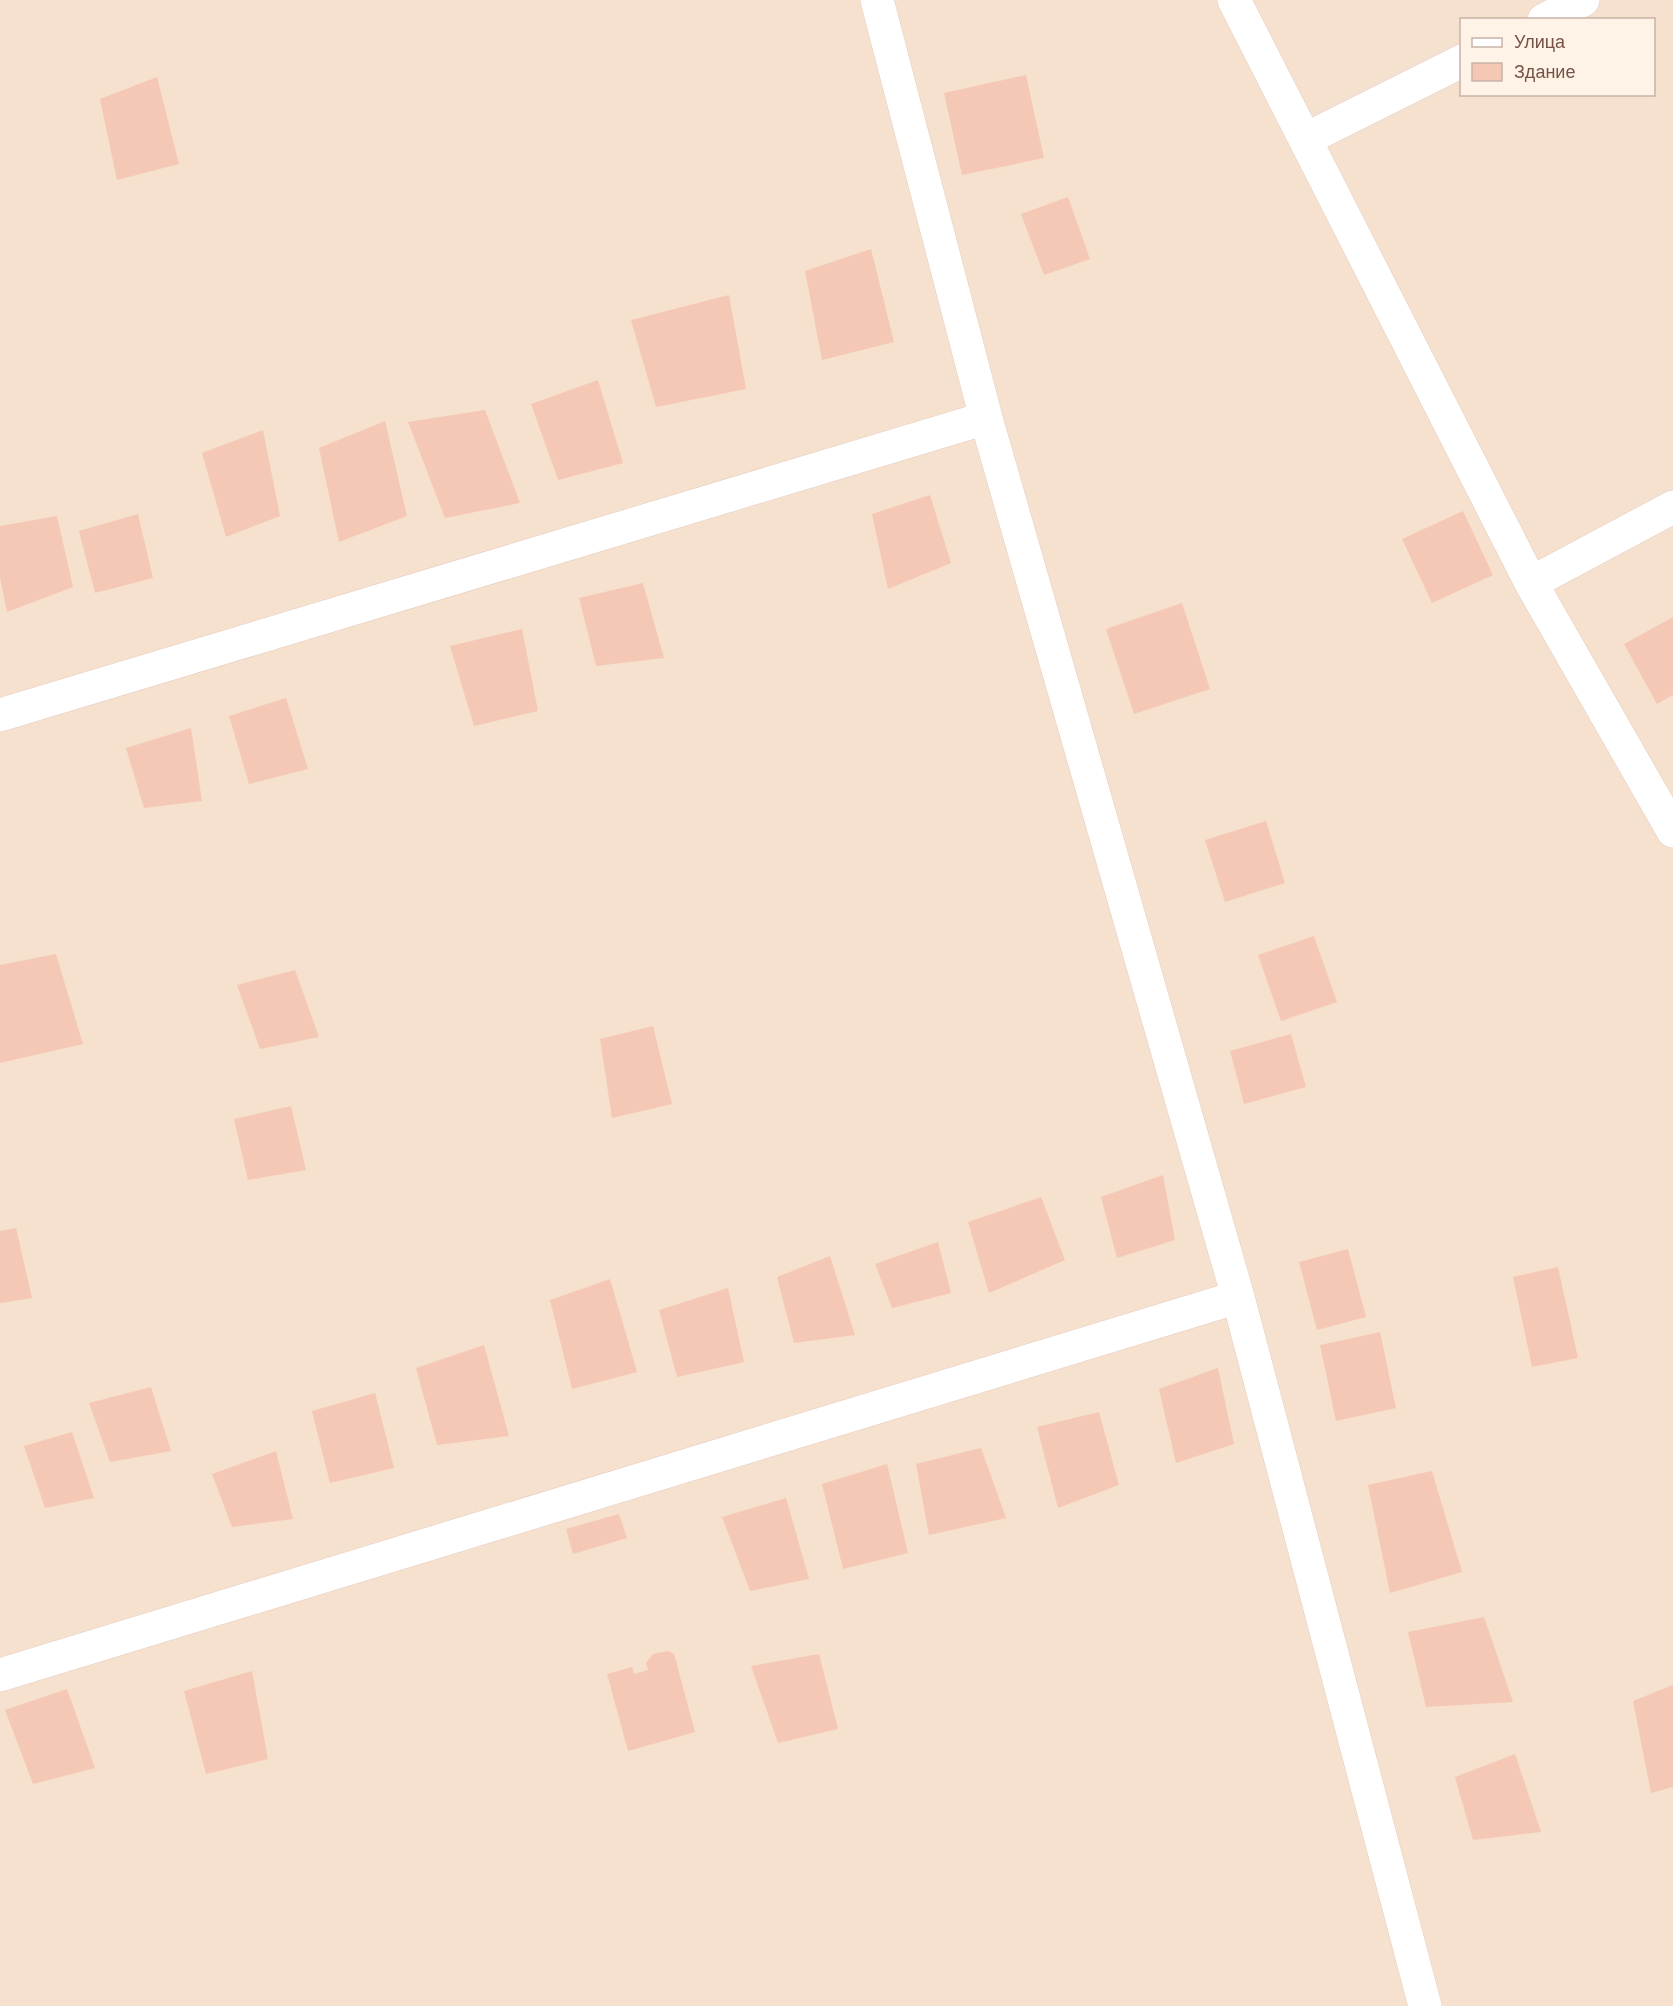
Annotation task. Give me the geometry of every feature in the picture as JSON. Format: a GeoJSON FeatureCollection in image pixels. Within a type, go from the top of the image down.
{"type":"FeatureCollection","features":[{"type":"Feature","properties":{"kind":"street"},"geometry":{"type":"LineString","coordinates":[[877,0],[986,418],[1238,1297],[1425,2006]]}},
{"type":"Feature","properties":{"kind":"street"},"geometry":{"type":"LineString","coordinates":[[1234,0],[1531,583],[1673,831]]}},
{"type":"Feature","properties":{"kind":"street"},"geometry":{"type":"LineString","coordinates":[[1548,18],[1583,0]]}},
{"type":"Feature","properties":{"kind":"street"},"geometry":{"type":"LineString","coordinates":[[1306,139],[1460,62]]}},
{"type":"Feature","properties":{"kind":"street"},"geometry":{"type":"LineString","coordinates":[[0,715],[986,418]]}},
{"type":"Feature","properties":{"kind":"street"},"geometry":{"type":"LineString","coordinates":[[1531,583],[1673,507]]}},
{"type":"Feature","properties":{"kind":"street"},"geometry":{"type":"LineString","coordinates":[[0,1675],[1238,1297]]}},
{"type":"Feature","properties":{"kind":"shaded area"},"geometry":{"type":"Polygon","coordinates":[[[0,0],[1673,0],[1673,2006],[0,2006],[0,0]]]}},
{"type":"Feature","properties":{"kind":"building"},"geometry":{"type":"Polygon","coordinates":[[[1026,75],[1044,158],[962,175],[944,93],[1026,75]]]}},
{"type":"Feature","properties":{"kind":"building"},"geometry":{"type":"Polygon","coordinates":[[[157,77],[179,164],[117,180],[100,99],[157,77]]]}},
{"type":"Feature","properties":{"kind":"building"},"geometry":{"type":"Polygon","coordinates":[[[1068,197],[1090,259],[1044,275],[1021,214],[1068,197]]]}},
{"type":"Feature","properties":{"kind":"building"},"geometry":{"type":"Polygon","coordinates":[[[871,249],[894,342],[822,360],[805,271],[871,249]]]}},
{"type":"Feature","properties":{"kind":"building"},"geometry":{"type":"Polygon","coordinates":[[[729,295],[746,389],[656,407],[631,320],[729,295]]]}},
{"type":"Feature","properties":{"kind":"building"},"geometry":{"type":"Polygon","coordinates":[[[598,380],[623,463],[558,480],[531,404],[598,380]]]}},
{"type":"Feature","properties":{"kind":"building"},"geometry":{"type":"Polygon","coordinates":[[[485,410],[520,503],[445,518],[408,422],[485,410]]]}},
{"type":"Feature","properties":{"kind":"building"},"geometry":{"type":"Polygon","coordinates":[[[385,421],[407,516],[339,542],[319,448],[385,421]]]}},
{"type":"Feature","properties":{"kind":"building"},"geometry":{"type":"Polygon","coordinates":[[[263,430],[280,516],[226,537],[202,453],[263,430]]]}},
{"type":"Feature","properties":{"kind":"building"},"geometry":{"type":"Polygon","coordinates":[[[930,495],[951,563],[888,589],[872,514],[930,495]]]}},
{"type":"Feature","properties":{"kind":"building"},"geometry":{"type":"Polygon","coordinates":[[[1463,511],[1493,575],[1432,603],[1402,539],[1463,511]]]}},
{"type":"Feature","properties":{"kind":"building"},"geometry":{"type":"Polygon","coordinates":[[[138,514],[153,578],[95,593],[79,531],[138,514]]]}},
{"type":"Feature","properties":{"kind":"building"},"geometry":{"type":"Polygon","coordinates":[[[57,516],[73,587],[7,612],[0,578],[0,526],[57,516]]]}},
{"type":"Feature","properties":{"kind":"building"},"geometry":{"type":"Polygon","coordinates":[[[643,583],[664,658],[596,666],[579,598],[643,583]]]}},
{"type":"Feature","properties":{"kind":"building"},"geometry":{"type":"Polygon","coordinates":[[[1182,603],[1210,689],[1134,714],[1106,629],[1182,603]]]}},
{"type":"Feature","properties":{"kind":"building"},"geometry":{"type":"Polygon","coordinates":[[[1673,617],[1673,695],[1657,704],[1624,644],[1673,617]]]}},
{"type":"Feature","properties":{"kind":"building"},"geometry":{"type":"Polygon","coordinates":[[[522,629],[538,711],[474,726],[450,646],[522,629]]]}},
{"type":"Feature","properties":{"kind":"building"},"geometry":{"type":"Polygon","coordinates":[[[286,698],[308,769],[249,784],[229,716],[286,698]]]}},
{"type":"Feature","properties":{"kind":"building"},"geometry":{"type":"Polygon","coordinates":[[[191,728],[202,801],[144,808],[126,748],[191,728]]]}},
{"type":"Feature","properties":{"kind":"building"},"geometry":{"type":"Polygon","coordinates":[[[1266,821],[1285,883],[1225,902],[1205,840],[1266,821]]]}},
{"type":"Feature","properties":{"kind":"building"},"geometry":{"type":"Polygon","coordinates":[[[1314,936],[1337,1002],[1281,1021],[1258,955],[1314,936]]]}},
{"type":"Feature","properties":{"kind":"building"},"geometry":{"type":"Polygon","coordinates":[[[56,954],[83,1044],[0,1063],[0,965],[56,954]]]}},
{"type":"Feature","properties":{"kind":"building"},"geometry":{"type":"Polygon","coordinates":[[[295,970],[319,1037],[260,1049],[237,985],[295,970]]]}},
{"type":"Feature","properties":{"kind":"building"},"geometry":{"type":"Polygon","coordinates":[[[653,1026],[672,1104],[612,1118],[600,1039],[653,1026]]]}},
{"type":"Feature","properties":{"kind":"building"},"geometry":{"type":"Polygon","coordinates":[[[1291,1034],[1306,1087],[1244,1104],[1230,1051],[1291,1034]]]}},
{"type":"Feature","properties":{"kind":"building"},"geometry":{"type":"Polygon","coordinates":[[[291,1106],[306,1170],[248,1180],[234,1119],[291,1106]]]}},
{"type":"Feature","properties":{"kind":"building"},"geometry":{"type":"Polygon","coordinates":[[[1163,1175],[1175,1240],[1117,1258],[1101,1197],[1163,1175]]]}},
{"type":"Feature","properties":{"kind":"building"},"geometry":{"type":"Polygon","coordinates":[[[1041,1197],[1065,1260],[989,1293],[968,1222],[1041,1197]]]}},
{"type":"Feature","properties":{"kind":"building"},"geometry":{"type":"Polygon","coordinates":[[[16,1228],[32,1298],[0,1303],[0,1231],[16,1228]]]}},
{"type":"Feature","properties":{"kind":"building"},"geometry":{"type":"Polygon","coordinates":[[[938,1242],[951,1293],[892,1308],[875,1264],[938,1242]]]}},
{"type":"Feature","properties":{"kind":"building"},"geometry":{"type":"Polygon","coordinates":[[[1348,1249],[1366,1317],[1317,1330],[1299,1262],[1348,1249]]]}},
{"type":"Feature","properties":{"kind":"building"},"geometry":{"type":"Polygon","coordinates":[[[830,1256],[855,1335],[794,1343],[777,1277],[830,1256]]]}},
{"type":"Feature","properties":{"kind":"building"},"geometry":{"type":"Polygon","coordinates":[[[1558,1267],[1578,1358],[1532,1367],[1513,1277],[1558,1267]]]}},
{"type":"Feature","properties":{"kind":"building"},"geometry":{"type":"Polygon","coordinates":[[[610,1279],[637,1372],[572,1389],[550,1300],[610,1279]]]}},
{"type":"Feature","properties":{"kind":"building"},"geometry":{"type":"Polygon","coordinates":[[[728,1288],[744,1362],[677,1377],[659,1310],[728,1288]]]}},
{"type":"Feature","properties":{"kind":"building"},"geometry":{"type":"Polygon","coordinates":[[[1380,1332],[1396,1408],[1336,1421],[1320,1345],[1380,1332]]]}},
{"type":"Feature","properties":{"kind":"building"},"geometry":{"type":"Polygon","coordinates":[[[484,1345],[509,1436],[437,1445],[416,1368],[484,1345]]]}},
{"type":"Feature","properties":{"kind":"building"},"geometry":{"type":"Polygon","coordinates":[[[1218,1368],[1234,1444],[1176,1463],[1159,1389],[1218,1368]]]}},
{"type":"Feature","properties":{"kind":"building"},"geometry":{"type":"Polygon","coordinates":[[[151,1387],[171,1451],[110,1462],[89,1403],[151,1387]]]}},
{"type":"Feature","properties":{"kind":"building"},"geometry":{"type":"Polygon","coordinates":[[[375,1393],[394,1468],[330,1483],[312,1411],[375,1393]]]}},
{"type":"Feature","properties":{"kind":"building"},"geometry":{"type":"Polygon","coordinates":[[[1099,1412],[1119,1485],[1058,1508],[1037,1427],[1099,1412]]]}},
{"type":"Feature","properties":{"kind":"building"},"geometry":{"type":"Polygon","coordinates":[[[72,1432],[94,1498],[45,1508],[24,1446],[72,1432]]]}},
{"type":"Feature","properties":{"kind":"building"},"geometry":{"type":"Polygon","coordinates":[[[981,1448],[1006,1518],[929,1535],[916,1464],[981,1448]]]}},
{"type":"Feature","properties":{"kind":"building"},"geometry":{"type":"Polygon","coordinates":[[[276,1451],[293,1519],[232,1527],[212,1474],[276,1451]]]}},
{"type":"Feature","properties":{"kind":"building"},"geometry":{"type":"Polygon","coordinates":[[[887,1464],[908,1553],[843,1569],[822,1484],[887,1464]]]}},
{"type":"Feature","properties":{"kind":"building"},"geometry":{"type":"Polygon","coordinates":[[[1432,1471],[1462,1572],[1390,1593],[1368,1485],[1432,1471]]]}},
{"type":"Feature","properties":{"kind":"building"},"geometry":{"type":"Polygon","coordinates":[[[786,1498],[809,1579],[750,1591],[722,1517],[786,1498]]]}},
{"type":"Feature","properties":{"kind":"building"},"geometry":{"type":"Polygon","coordinates":[[[619,1514],[627,1538],[573,1554],[566,1529],[619,1514]]]}},
{"type":"Feature","properties":{"kind":"building"},"geometry":{"type":"Polygon","coordinates":[[[1484,1617],[1513,1702],[1426,1707],[1408,1632],[1484,1617]]]}},
{"type":"Feature","properties":{"kind":"building"},"geometry":{"type":"Polygon","coordinates":[[[668,1651],[674,1654],[695,1732],[628,1751],[607,1674],[632,1667],[634,1674],[648,1670],[646,1663],[653,1654],[668,1651]]]}},
{"type":"Feature","properties":{"kind":"building"},"geometry":{"type":"Polygon","coordinates":[[[819,1654],[838,1729],[778,1743],[751,1666],[819,1654]]]}},
{"type":"Feature","properties":{"kind":"building"},"geometry":{"type":"Polygon","coordinates":[[[252,1671],[268,1759],[206,1774],[184,1691],[252,1671]]]}},
{"type":"Feature","properties":{"kind":"building"},"geometry":{"type":"Polygon","coordinates":[[[1673,1685],[1673,1787],[1651,1793],[1633,1701],[1673,1685]]]}},
{"type":"Feature","properties":{"kind":"building"},"geometry":{"type":"Polygon","coordinates":[[[67,1689],[95,1768],[33,1784],[5,1710],[67,1689]]]}},
{"type":"Feature","properties":{"kind":"building"},"geometry":{"type":"Polygon","coordinates":[[[1515,1754],[1541,1832],[1473,1840],[1455,1777],[1515,1754]]]}}]}
